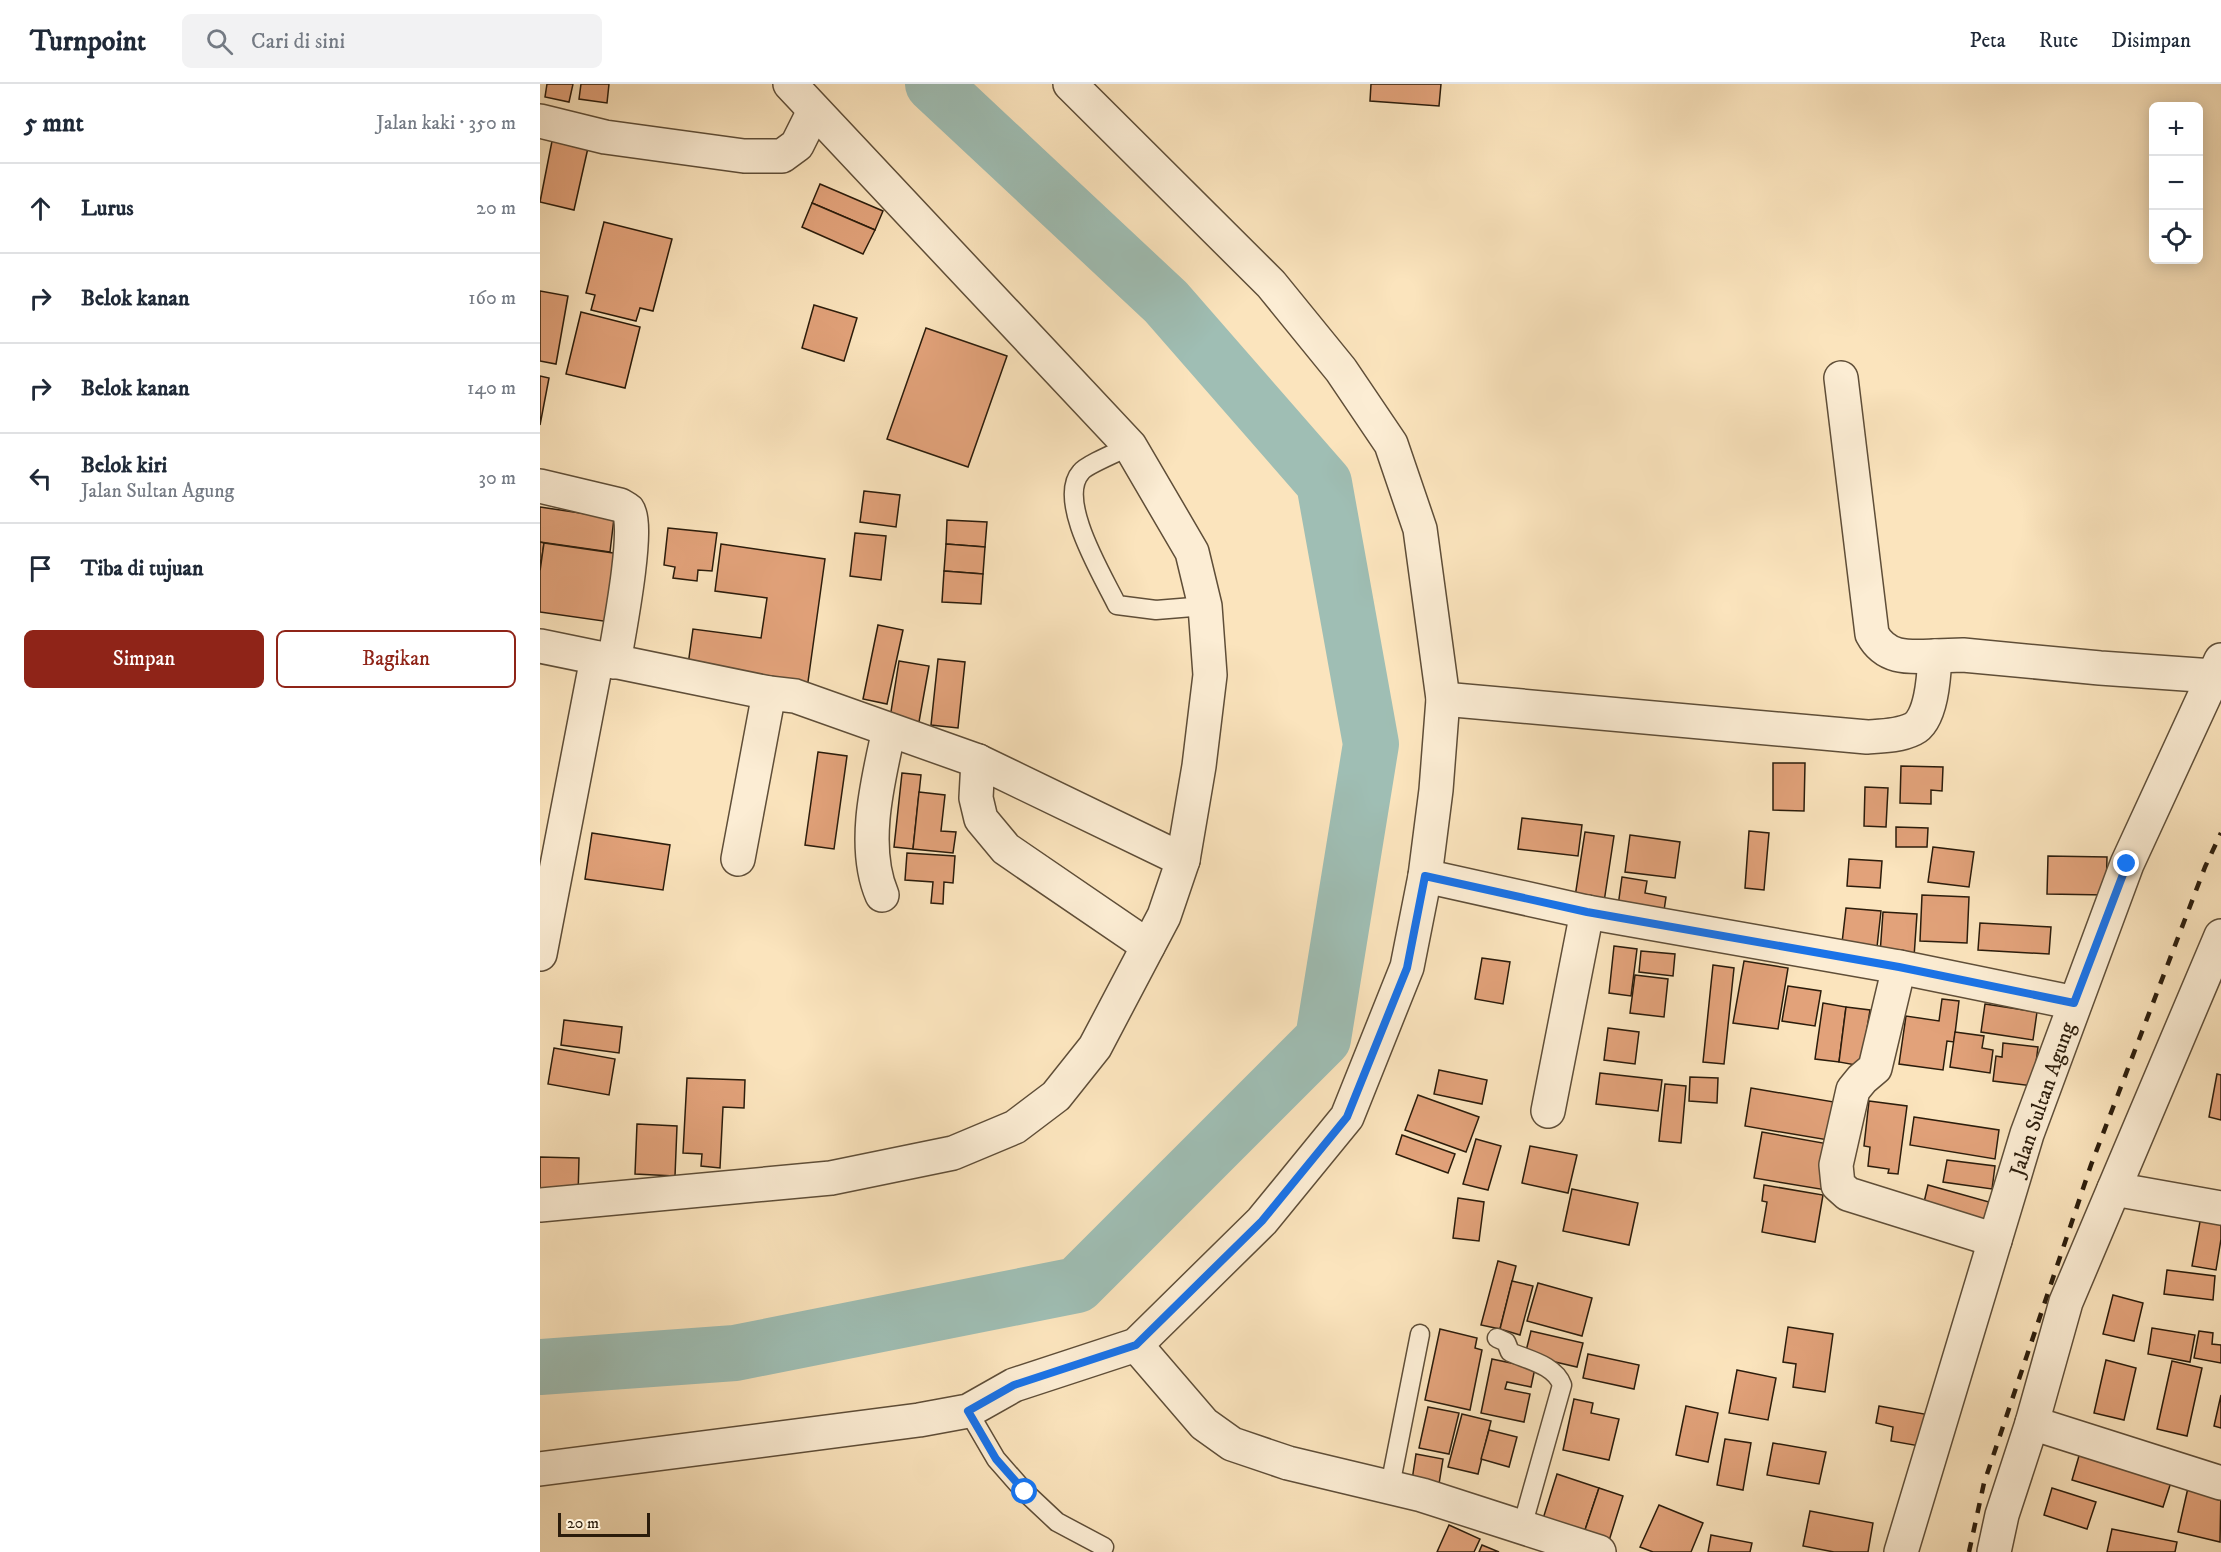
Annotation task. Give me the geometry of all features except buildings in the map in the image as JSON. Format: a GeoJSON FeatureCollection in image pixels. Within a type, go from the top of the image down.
{"type":"FeatureCollection","features":[{"type":"Feature","properties":{"kind":"street"},"geometry":{"type":"LineString","coordinates":[[540,1205],[831,1178],[954,1153],[1015,1127],[1056,1096],[1095,1047],[1164,916],[1183,860],[1199,766],[1210,675],[1205,606],[1192,552],[1130,446],[789,84]]}},
{"type":"Feature","properties":{"kind":"street"},"geometry":{"type":"LineString","coordinates":[[540,1469],[919,1420],[968,1411],[1014,1385],[1136,1345],[1262,1221],[1347,1117],[1407,968],[1425,876],[1436,790],[1443,699],[1420,529],[1391,444],[1341,370],[1271,284],[1070,84]]}},
{"type":"Feature","properties":{"kind":"street"},"geometry":{"type":"LineString","coordinates":[[540,121],[605,137],[744,156],[782,156],[797,145],[814,111]]}},
{"type":"Feature","properties":{"kind":"street"},"geometry":{"type":"LineString","coordinates":[[1841,378],[1872,634],[1878,646],[1902,657],[1963,655],[2100,668],[2217,668]]}},
{"type":"Feature","properties":{"kind":"street"},"geometry":{"type":"LineString","coordinates":[[540,486],[620,505],[628,510],[631,520],[632,548],[540,954]]}},
{"type":"Feature","properties":{"kind":"street"},"geometry":{"type":"LineString","coordinates":[[540,646],[769,693],[795,696],[978,761],[1183,860]]}},
{"type":"Feature","properties":{"kind":"street"},"geometry":{"type":"LineString","coordinates":[[1443,699],[1867,737],[1894,735],[1915,729],[1926,713],[1933,686],[1935,656]]}},
{"type":"Feature","properties":{"kind":"street","name":"Jalan Sultan Agung"},"geometry":{"type":"LineString","coordinates":[[1901,1552],[2028,1134],[2074,1003],[2127,864],[2217,668]]}},
{"type":"Feature","properties":{"kind":"street"},"geometry":{"type":"LineString","coordinates":[[738,859],[769,693]]}},
{"type":"Feature","properties":{"kind":"street"},"geometry":{"type":"LineString","coordinates":[[882,895],[874,873],[873,822],[877,782],[889,730]]}},
{"type":"Feature","properties":{"kind":"street"},"geometry":{"type":"LineString","coordinates":[[978,761],[976,798],[981,819],[1006,849],[1148,946]]}},
{"type":"Feature","properties":{"kind":"street"},"geometry":{"type":"LineString","coordinates":[[1425,876],[1587,912],[1899,967],[2074,1003]]}},
{"type":"Feature","properties":{"kind":"street"},"geometry":{"type":"LineString","coordinates":[[1548,1111],[1587,912]]}},
{"type":"Feature","properties":{"kind":"street"},"geometry":{"type":"LineString","coordinates":[[1994,1552],[2002,1515],[2032,1423],[2066,1302],[2221,936]]}},
{"type":"Feature","properties":{"kind":"street"},"geometry":{"type":"LineString","coordinates":[[1899,967],[1875,1068],[1853,1090],[1836,1165],[1838,1185],[1848,1194],[1995,1240]]}},
{"type":"Feature","properties":{"kind":"street"},"geometry":{"type":"LineString","coordinates":[[2114,1189],[2221,1208]]}},
{"type":"Feature","properties":{"kind":"street"},"geometry":{"type":"LineString","coordinates":[[1136,1345],[1203,1424],[1232,1444],[1288,1463],[1390,1486],[1599,1552]]}},
{"type":"Feature","properties":{"kind":"street"},"geometry":{"type":"LineString","coordinates":[[2032,1423],[2221,1483]]}},
{"type":"Feature","properties":{"kind":"lane"},"geometry":{"type":"LineString","coordinates":[[1130,446],[1081,471],[1073,488],[1080,531],[1117,605],[1156,610],[1205,606]]}},
{"type":"Feature","properties":{"kind":"lane"},"geometry":{"type":"LineString","coordinates":[[1390,1486],[1420,1334]]}},
{"type":"Feature","properties":{"kind":"lane"},"geometry":{"type":"LineString","coordinates":[[1497,1338],[1506,1342],[1510,1352],[1549,1369],[1559,1376],[1562,1385],[1522,1527]]}},
{"type":"Feature","properties":{"kind":"lane"},"geometry":{"type":"LineString","coordinates":[[968,1411],[996,1459],[1025,1492],[1057,1522],[1104,1547]]}},
{"type":"Feature","properties":{"kind":"waterway"},"geometry":{"type":"LineString","coordinates":[[540,1367],[735,1353],[1077,1285],[1323,1039],[1371,744],[1324,483],[1166,302],[933,84]]}},
{"type":"Feature","properties":{"kind":"railway"},"geometry":{"type":"LineString","coordinates":[[1969,1552],[1984,1483],[2091,1165],[2205,867],[2221,833]]}},
{"type":"Feature","properties":{"kind":"route"},"geometry":{"type":"LineString","coordinates":[[1025,1492],[996,1459],[968,1411],[1014,1385],[1136,1345],[1262,1221],[1347,1117],[1407,968],[1425,876],[1587,912],[1899,967],[2074,1003],[2127,864]]}}]}
